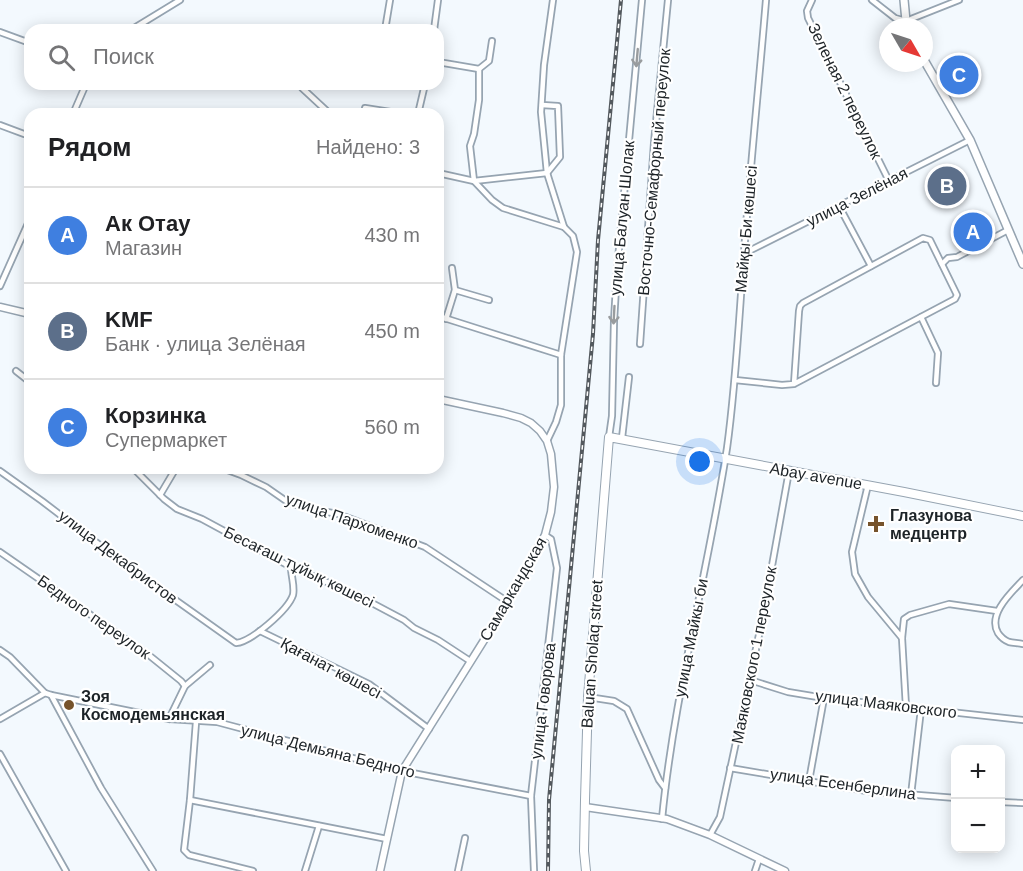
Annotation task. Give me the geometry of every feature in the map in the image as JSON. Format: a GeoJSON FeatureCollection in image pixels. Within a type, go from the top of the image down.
{"type":"FeatureCollection","features":[{"type":"Feature","properties":{"kind":"main road"},"geometry":{"type":"LineString","coordinates":[[904,0],[906,18]]}},
{"type":"Feature","properties":{"kind":"main road"},"geometry":{"type":"LineString","coordinates":[[931,72],[970,140],[1023,264]]}},
{"type":"Feature","properties":{"kind":"main road","name":"Abay avenue"},"geometry":{"type":"LineString","coordinates":[[609,437],[1023,516]]}},
{"type":"Feature","properties":{"kind":"main road","name":"Baluan Sholaq street"},"geometry":{"type":"LineString","coordinates":[[586,871],[584,851],[588,697],[609,437]]}},
{"type":"Feature","properties":{"kind":"street"},"geometry":{"type":"LineString","coordinates":[[141,24],[180,0]]}},
{"type":"Feature","properties":{"kind":"street"},"geometry":{"type":"LineString","coordinates":[[387,24],[390,0]]}},
{"type":"Feature","properties":{"kind":"street"},"geometry":{"type":"LineString","coordinates":[[433,0],[438,0],[435,24]]}},
{"type":"Feature","properties":{"kind":"street"},"geometry":{"type":"LineString","coordinates":[[444,400],[521,418],[531,423],[547,441],[561,405],[561,355],[577,252],[573,236],[564,227],[547,173],[542,105],[544,65],[553,0]]}},
{"type":"Feature","properties":{"kind":"street","name":"улица Балуан Шолак"},"geometry":{"type":"LineString","coordinates":[[609,437],[612,416],[617,270],[642,0]]}},
{"type":"Feature","properties":{"kind":"street","name":"Восточно-Семафорный переулок"},"geometry":{"type":"LineString","coordinates":[[640,344],[654,144],[668,0]]}},
{"type":"Feature","properties":{"kind":"street","name":"Майқы Би көшесі"},"geometry":{"type":"LineString","coordinates":[[725,458],[735,380],[766,0]]}},
{"type":"Feature","properties":{"kind":"street","name":"Зеленая 2 переулок"},"geometry":{"type":"LineString","coordinates":[[812,0],[807,11],[808,18],[889,181]]}},
{"type":"Feature","properties":{"kind":"street"},"geometry":{"type":"LineString","coordinates":[[872,0],[895,18]]}},
{"type":"Feature","properties":{"kind":"street"},"geometry":{"type":"LineString","coordinates":[[920,18],[959,0]]}},
{"type":"Feature","properties":{"kind":"street"},"geometry":{"type":"LineString","coordinates":[[0,32],[24,41]]}},
{"type":"Feature","properties":{"kind":"street"},"geometry":{"type":"LineString","coordinates":[[444,63],[479,69],[489,61],[492,41]]}},
{"type":"Feature","properties":{"kind":"street"},"geometry":{"type":"LineString","coordinates":[[479,69],[479,100],[470,146],[474,181],[503,208],[564,227]]}},
{"type":"Feature","properties":{"kind":"street"},"geometry":{"type":"LineString","coordinates":[[76,108],[83,90]]}},
{"type":"Feature","properties":{"kind":"street"},"geometry":{"type":"LineString","coordinates":[[304,90],[324,108]]}},
{"type":"Feature","properties":{"kind":"street"},"geometry":{"type":"LineString","coordinates":[[419,108],[424,90]]}},
{"type":"Feature","properties":{"kind":"street"},"geometry":{"type":"LineString","coordinates":[[444,174],[474,181],[547,173],[560,157],[558,106],[542,105]]}},
{"type":"Feature","properties":{"kind":"street"},"geometry":{"type":"LineString","coordinates":[[0,125],[24,134]]}},
{"type":"Feature","properties":{"kind":"street","name":"улица Зелёная"},"geometry":{"type":"LineString","coordinates":[[744,253],[970,140]]}},
{"type":"Feature","properties":{"kind":"street"},"geometry":{"type":"LineString","coordinates":[[839,206],[871,266]]}},
{"type":"Feature","properties":{"kind":"street"},"geometry":{"type":"LineString","coordinates":[[942,264],[948,258],[957,257],[1008,230]]}},
{"type":"Feature","properties":{"kind":"street"},"geometry":{"type":"LineString","coordinates":[[0,286],[24,232]]}},
{"type":"Feature","properties":{"kind":"street"},"geometry":{"type":"LineString","coordinates":[[735,380],[782,385],[794,384],[955,299],[957,294],[930,240],[923,238],[800,306],[794,384]]}},
{"type":"Feature","properties":{"kind":"street"},"geometry":{"type":"LineString","coordinates":[[452,268],[455,290],[446,319],[561,355]]}},
{"type":"Feature","properties":{"kind":"street"},"geometry":{"type":"LineString","coordinates":[[455,290],[489,300]]}},
{"type":"Feature","properties":{"kind":"street"},"geometry":{"type":"LineString","coordinates":[[0,307],[24,313]]}},
{"type":"Feature","properties":{"kind":"street"},"geometry":{"type":"LineString","coordinates":[[921,317],[938,354],[936,383]]}},
{"type":"Feature","properties":{"kind":"street"},"geometry":{"type":"LineString","coordinates":[[16,372],[24,378]]}},
{"type":"Feature","properties":{"kind":"street"},"geometry":{"type":"LineString","coordinates":[[622,438],[629,377]]}},
{"type":"Feature","properties":{"kind":"street","name":"Самаркандская"},"geometry":{"type":"LineString","coordinates":[[402,771],[508,602],[544,535],[551,512],[554,487],[551,454],[547,441]]}},
{"type":"Feature","properties":{"kind":"street","name":"улица Майкы би"},"geometry":{"type":"LineString","coordinates":[[662,819],[688,651],[725,458]]}},
{"type":"Feature","properties":{"kind":"street","name":"улица Декабристов"},"geometry":{"type":"LineString","coordinates":[[0,471],[236,643],[239,644],[260,631]]}},
{"type":"Feature","properties":{"kind":"street","name":"Маяковского 1 переулок"},"geometry":{"type":"LineString","coordinates":[[710,835],[720,817],[750,680],[789,471]]}},
{"type":"Feature","properties":{"kind":"street","name":"Бесағаш тұйық көшесі"},"geometry":{"type":"LineString","coordinates":[[139,474],[177,509],[202,519],[291,567],[355,594],[404,620],[470,661]]}},
{"type":"Feature","properties":{"kind":"street"},"geometry":{"type":"LineString","coordinates":[[160,495],[172,474]]}},
{"type":"Feature","properties":{"kind":"street","name":"улица Пархоменко"},"geometry":{"type":"LineString","coordinates":[[238,474],[267,486],[289,503],[338,514],[425,547],[442,556],[508,602]]}},
{"type":"Feature","properties":{"kind":"street"},"geometry":{"type":"LineString","coordinates":[[868,485],[852,552],[855,574],[868,597],[902,638]]}},
{"type":"Feature","properties":{"kind":"street","name":"улица Говорова"},"geometry":{"type":"LineString","coordinates":[[534,871],[531,796],[557,568],[551,539],[544,535]]}},
{"type":"Feature","properties":{"kind":"street","name":"Бедного переулок"},"geometry":{"type":"LineString","coordinates":[[0,552],[150,656],[185,686]]}},
{"type":"Feature","properties":{"kind":"street"},"geometry":{"type":"LineString","coordinates":[[260,631],[279,615],[293,596],[291,567]]}},
{"type":"Feature","properties":{"kind":"street"},"geometry":{"type":"LineString","coordinates":[[1023,580],[1021,587],[1006,598],[997,611],[995,628],[1000,636],[1009,642],[1023,644]]}},
{"type":"Feature","properties":{"kind":"street"},"geometry":{"type":"LineString","coordinates":[[906,706],[902,638],[904,619],[910,615],[949,604],[997,611]]}},
{"type":"Feature","properties":{"kind":"street","name":"Қағанат көшесі"},"geometry":{"type":"LineString","coordinates":[[260,631],[369,684],[429,729]]}},
{"type":"Feature","properties":{"kind":"street","name":"улица Демьяна Бедного"},"geometry":{"type":"LineString","coordinates":[[0,650],[10,657],[45,693],[51,695],[169,719],[217,722],[402,771],[531,796]]}},
{"type":"Feature","properties":{"kind":"street"},"geometry":{"type":"LineString","coordinates":[[169,719],[185,686],[210,665]]}},
{"type":"Feature","properties":{"kind":"street","name":"улица Маяковского"},"geometry":{"type":"LineString","coordinates":[[750,680],[788,692],[824,698],[1023,720]]}},
{"type":"Feature","properties":{"kind":"street"},"geometry":{"type":"LineString","coordinates":[[0,719],[45,693]]}},
{"type":"Feature","properties":{"kind":"street"},"geometry":{"type":"LineString","coordinates":[[51,695],[101,788],[153,871]]}},
{"type":"Feature","properties":{"kind":"street"},"geometry":{"type":"LineString","coordinates":[[588,697],[614,701],[627,709],[659,780],[665,788]]}},
{"type":"Feature","properties":{"kind":"street"},"geometry":{"type":"LineString","coordinates":[[809,781],[824,698]]}},
{"type":"Feature","properties":{"kind":"street"},"geometry":{"type":"LineString","coordinates":[[911,795],[921,709]]}},
{"type":"Feature","properties":{"kind":"street"},"geometry":{"type":"LineString","coordinates":[[196,722],[184,850],[189,855],[253,871]]}},
{"type":"Feature","properties":{"kind":"street"},"geometry":{"type":"LineString","coordinates":[[0,754],[66,871]]}},
{"type":"Feature","properties":{"kind":"street","name":"улица Есенберлина"},"geometry":{"type":"LineString","coordinates":[[730,768],[867,791],[951,798]]}},
{"type":"Feature","properties":{"kind":"street"},"geometry":{"type":"LineString","coordinates":[[380,871],[402,771]]}},
{"type":"Feature","properties":{"kind":"street"},"geometry":{"type":"LineString","coordinates":[[190,800],[387,839]]}},
{"type":"Feature","properties":{"kind":"street"},"geometry":{"type":"LineString","coordinates":[[1005,802],[1023,803]]}},
{"type":"Feature","properties":{"kind":"street"},"geometry":{"type":"LineString","coordinates":[[585,807],[662,819],[710,835],[785,871]]}},
{"type":"Feature","properties":{"kind":"street"},"geometry":{"type":"LineString","coordinates":[[305,871],[319,826]]}},
{"type":"Feature","properties":{"kind":"street"},"geometry":{"type":"LineString","coordinates":[[458,871],[465,838]]}},
{"type":"Feature","properties":{"kind":"street"},"geometry":{"type":"LineString","coordinates":[[755,871],[759,859]]}},
{"type":"Feature","properties":{"kind":"railway"},"geometry":{"type":"LineString","coordinates":[[548,871],[549,800],[593,334],[598,240],[621,0]]}},
{"type":"Feature","properties":{"kind":"place","name":"Корзинка"},"geometry":{"type":"Point","coordinates":[959,75]}},
{"type":"Feature","properties":{"kind":"place","name":"KMF"},"geometry":{"type":"Point","coordinates":[947,186]}},
{"type":"Feature","properties":{"kind":"place","name":"Ак Отау"},"geometry":{"type":"Point","coordinates":[973,232]}},
{"type":"Feature","properties":{"kind":"place","name":"Глазунова медцентр"},"geometry":{"type":"Point","coordinates":[876,524]}},
{"type":"Feature","properties":{"kind":"place","name":"Зоя Космодемьянская"},"geometry":{"type":"Point","coordinates":[69,705]}}]}
